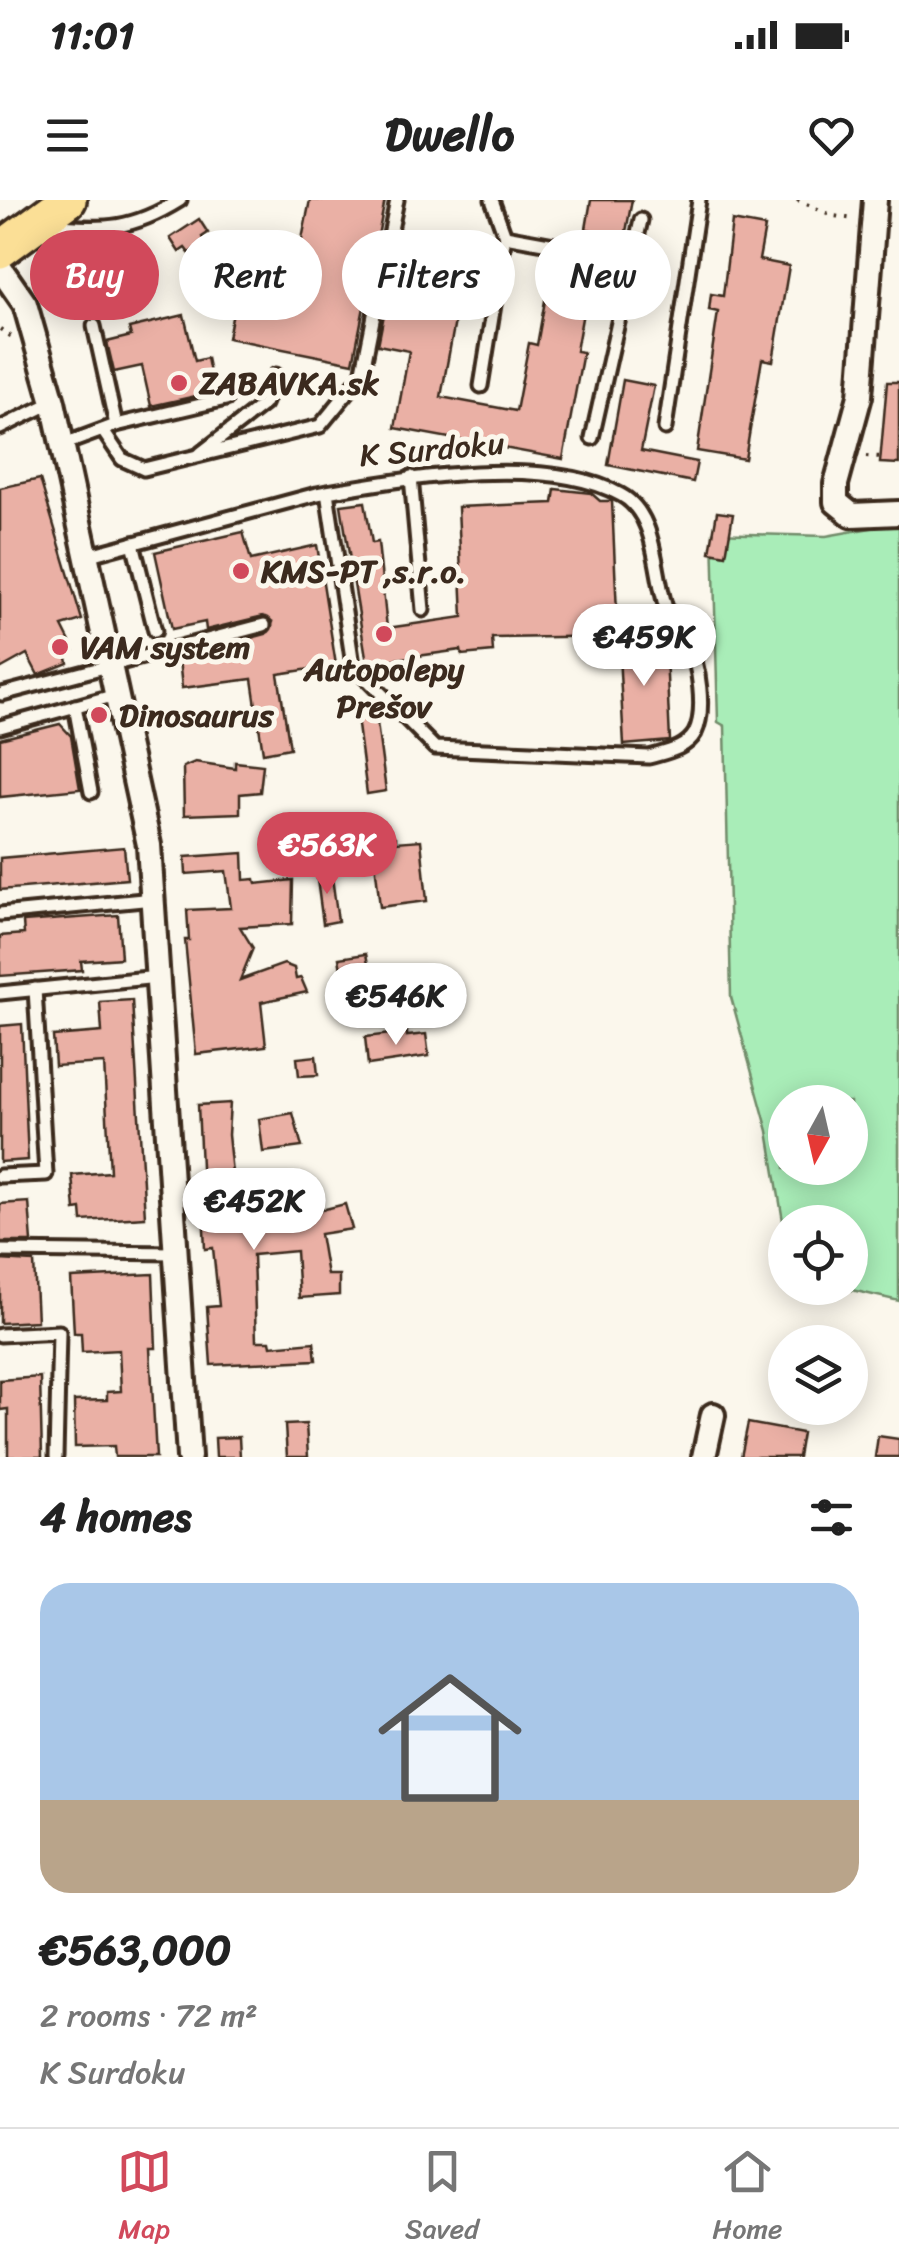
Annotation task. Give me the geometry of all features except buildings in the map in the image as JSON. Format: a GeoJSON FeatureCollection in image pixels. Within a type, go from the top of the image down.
{"type":"FeatureCollection","features":[{"type":"Feature","properties":{"kind":"main road"},"geometry":{"type":"LineString","coordinates":[[0,250],[68,200]]}},
{"type":"Feature","properties":{"kind":"street"},"geometry":{"type":"LineString","coordinates":[[874,210],[860,396],[836,484],[836,502],[852,515],[899,513]]}},
{"type":"Feature","properties":{"kind":"street"},"geometry":{"type":"LineString","coordinates":[[0,268],[25,304],[52,402],[149,845],[189,1457]]}},
{"type":"Feature","properties":{"kind":"street"},"geometry":{"type":"LineString","coordinates":[[704,1457],[712,1415]]}},
{"type":"Feature","properties":{"kind":"lane"},"geometry":{"type":"LineString","coordinates":[[35,224],[100,230],[143,223],[180,200]]}},
{"type":"Feature","properties":{"kind":"lane","name":"K Surdoku"},"geometry":{"type":"LineString","coordinates":[[103,430],[122,459],[144,469],[320,426],[362,375],[397,200]]}},
{"type":"Feature","properties":{"kind":"lane"},"geometry":{"type":"LineString","coordinates":[[492,200],[503,230]]}},
{"type":"Feature","properties":{"kind":"lane"},"geometry":{"type":"LineString","coordinates":[[666,428],[699,200]]}},
{"type":"Feature","properties":{"kind":"lane"},"geometry":{"type":"LineString","coordinates":[[639,230],[641,220]]}},
{"type":"Feature","properties":{"kind":"lane"},"geometry":{"type":"LineString","coordinates":[[481,386],[492,320]]}},
{"type":"Feature","properties":{"kind":"lane"},"geometry":{"type":"LineString","coordinates":[[592,438],[618,320]]}},
{"type":"Feature","properties":{"kind":"lane"},"geometry":{"type":"LineString","coordinates":[[94,326],[116,425]]}},
{"type":"Feature","properties":{"kind":"lane","name":"K Surdoku"},"geometry":{"type":"LineString","coordinates":[[198,456],[264,404],[276,375]]}},
{"type":"Feature","properties":{"kind":"lane"},"geometry":{"type":"LineString","coordinates":[[62,445],[116,425],[226,399]]}},
{"type":"Feature","properties":{"kind":"lane"},"geometry":{"type":"LineString","coordinates":[[0,428],[52,402]]}},
{"type":"Feature","properties":{"kind":"lane","name":"K Surdoku"},"geometry":{"type":"LineString","coordinates":[[86,556],[327,492],[411,477],[488,472],[562,478],[614,491],[643,516],[668,614],[690,646],[700,701],[696,732],[682,747],[650,757],[435,748],[353,665],[327,492]]}},
{"type":"Feature","properties":{"kind":"lane"},"geometry":{"type":"LineString","coordinates":[[411,477],[422,610]]}},
{"type":"Feature","properties":{"kind":"lane"},"geometry":{"type":"LineString","coordinates":[[133,543],[155,632]]}},
{"type":"Feature","properties":{"kind":"lane"},"geometry":{"type":"LineString","coordinates":[[2,694],[109,662],[264,624]]}},
{"type":"Feature","properties":{"kind":"lane"},"geometry":{"type":"LineString","coordinates":[[0,727],[116,695]]}},
{"type":"Feature","properties":{"kind":"lane"},"geometry":{"type":"LineString","coordinates":[[75,706],[91,792]]}},
{"type":"Feature","properties":{"kind":"lane"},"geometry":{"type":"LineString","coordinates":[[0,914],[153,899]]}},
{"type":"Feature","properties":{"kind":"lane"},"geometry":{"type":"LineString","coordinates":[[0,993],[158,977]]}},
{"type":"Feature","properties":{"kind":"lane"},"geometry":{"type":"LineString","coordinates":[[0,1176],[46,1174],[35,989]]}},
{"type":"Feature","properties":{"kind":"lane"},"geometry":{"type":"LineString","coordinates":[[0,1251],[176,1253]]}},
{"type":"Feature","properties":{"kind":"lane"},"geometry":{"type":"LineString","coordinates":[[0,1335],[59,1332],[56,1457]]}},
{"type":"Feature","properties":{"kind":"path"},"geometry":{"type":"LineString","coordinates":[[797,200],[834,216],[874,210]]}},
{"type":"Feature","properties":{"kind":"green space"},"geometry":{"type":"Polygon","coordinates":[[[899,523],[899,1301],[868,1294],[868,1205],[780,1205],[777,1185],[868,1185],[868,1085],[768,1085],[768,1131],[731,997],[725,726],[718,722],[713,533],[826,536],[899,523]]]}},
{"type":"Feature","properties":{"kind":"place","name":"ZABAVKA.sk"},"geometry":{"type":"Point","coordinates":[179,383]}},
{"type":"Feature","properties":{"kind":"place","name":"KMS-PT ,s.r.o."},"geometry":{"type":"Point","coordinates":[241,571]}},
{"type":"Feature","properties":{"kind":"place","name":"Autopolepy Prešov"},"geometry":{"type":"Point","coordinates":[384,634]}},
{"type":"Feature","properties":{"kind":"place","name":"VAM system"},"geometry":{"type":"Point","coordinates":[60,647]}},
{"type":"Feature","properties":{"kind":"place","name":"Dinosaurus"},"geometry":{"type":"Point","coordinates":[99,715]}}]}
